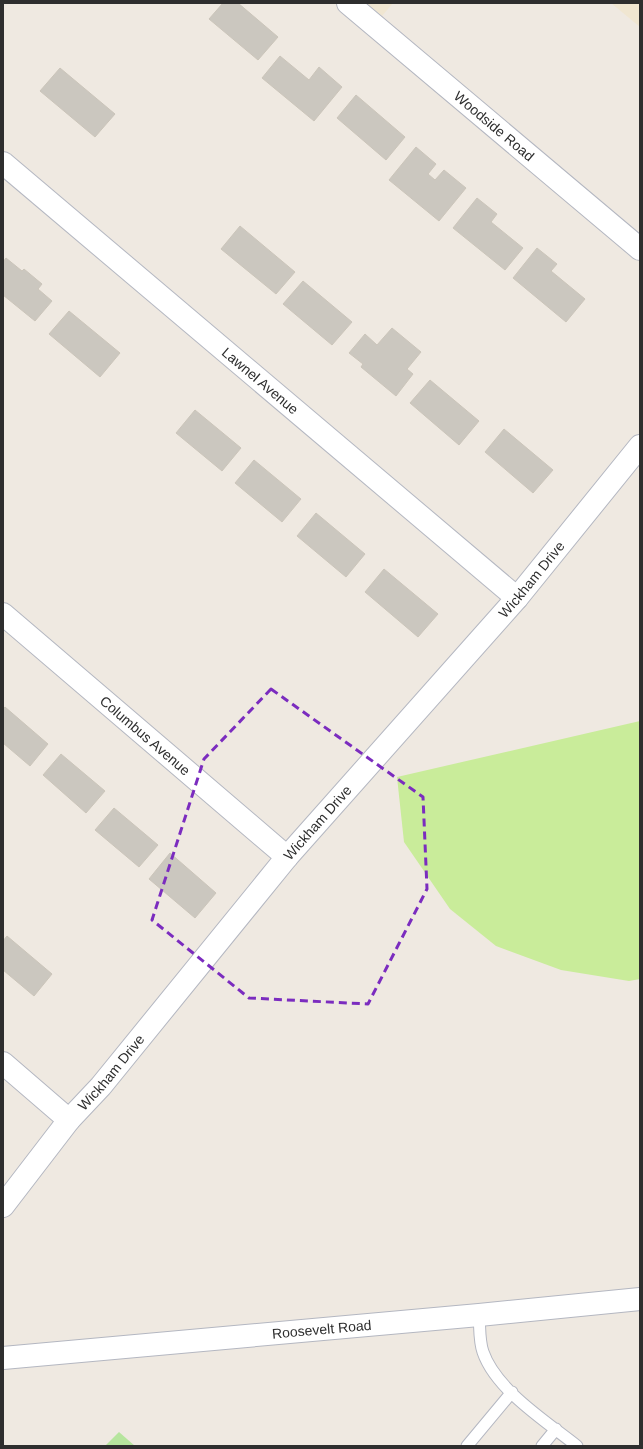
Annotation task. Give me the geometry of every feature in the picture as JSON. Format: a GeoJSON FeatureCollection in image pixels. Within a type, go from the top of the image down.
{"type":"FeatureCollection","features":[{"type":"Feature","properties":{"kind":"street","name":"Woodside Road"},"geometry":{"type":"LineString","coordinates":[[348,3],[640,249]]}},
{"type":"Feature","properties":{"kind":"street","name":"Lawnel Avenue"},"geometry":{"type":"LineString","coordinates":[[3,163],[516,598]]}},
{"type":"Feature","properties":{"kind":"street","name":"Wickham Drive"},"geometry":{"type":"LineString","coordinates":[[3,1206],[69,1120],[101,1086],[287,857],[516,598],[640,446]]}},
{"type":"Feature","properties":{"kind":"street","name":"Columbus Avenue"},"geometry":{"type":"LineString","coordinates":[[3,614],[287,857]]}},
{"type":"Feature","properties":{"kind":"street"},"geometry":{"type":"LineString","coordinates":[[3,1063],[69,1120]]}},
{"type":"Feature","properties":{"kind":"street","name":"Roosevelt Road"},"geometry":{"type":"LineString","coordinates":[[3,1358],[640,1299]]}},
{"type":"Feature","properties":{"kind":"lane"},"geometry":{"type":"LineString","coordinates":[[479,1315],[483,1352],[496,1377],[522,1403],[577,1446]]}},
{"type":"Feature","properties":{"kind":"lane"},"geometry":{"type":"LineString","coordinates":[[467,1446],[512,1392]]}},
{"type":"Feature","properties":{"kind":"lane"},"geometry":{"type":"LineString","coordinates":[[542,1446],[556,1429]]}},
{"type":"Feature","properties":{"kind":"highlighted area"},"geometry":{"type":"Polygon","coordinates":[[[271,689],[423,797],[427,889],[368,1004],[249,998],[152,920],[204,759],[271,689]]]}},
{"type":"Feature","properties":{"kind":"shaded area"},"geometry":{"type":"Polygon","coordinates":[[[366,3],[393,3],[382,16],[366,3]]]}},
{"type":"Feature","properties":{"kind":"shaded area"},"geometry":{"type":"Polygon","coordinates":[[[611,3],[640,3],[640,27],[611,3]]]}},
{"type":"Feature","properties":{"kind":"green space"},"geometry":{"type":"Polygon","coordinates":[[[640,721],[640,979],[629,981],[561,970],[496,946],[450,909],[404,842],[397,777],[640,721]]]}},
{"type":"Feature","properties":{"kind":"green space"},"geometry":{"type":"Polygon","coordinates":[[[119,1432],[135,1446],[105,1446],[119,1432]]]}},
{"type":"Feature","properties":{"kind":"building"},"geometry":{"type":"Polygon","coordinates":[[[223,3],[238,3],[278,37],[258,60],[209,19],[223,3]]]}},
{"type":"Feature","properties":{"kind":"building"},"geometry":{"type":"Polygon","coordinates":[[[280,56],[309,80],[319,67],[342,87],[314,121],[262,78],[280,56]]]}},
{"type":"Feature","properties":{"kind":"building"},"geometry":{"type":"Polygon","coordinates":[[[60,68],[115,114],[95,137],[40,91],[60,68]]]}},
{"type":"Feature","properties":{"kind":"building"},"geometry":{"type":"Polygon","coordinates":[[[356,95],[405,137],[386,160],[337,118],[356,95]]]}},
{"type":"Feature","properties":{"kind":"building"},"geometry":{"type":"Polygon","coordinates":[[[416,147],[436,164],[428,174],[435,180],[444,170],[466,188],[439,221],[389,180],[416,147]]]}},
{"type":"Feature","properties":{"kind":"building"},"geometry":{"type":"Polygon","coordinates":[[[477,198],[497,214],[491,222],[523,248],[505,270],[453,228],[477,198]]]}},
{"type":"Feature","properties":{"kind":"building"},"geometry":{"type":"Polygon","coordinates":[[[240,226],[295,272],[276,294],[221,249],[240,226]]]}},
{"type":"Feature","properties":{"kind":"building"},"geometry":{"type":"Polygon","coordinates":[[[537,248],[557,264],[551,271],[585,299],[566,322],[513,278],[537,248]]]}},
{"type":"Feature","properties":{"kind":"building"},"geometry":{"type":"Polygon","coordinates":[[[6,258],[22,271],[24,269],[42,284],[38,289],[52,301],[35,321],[3,295],[3,262],[6,258]]]}},
{"type":"Feature","properties":{"kind":"building"},"geometry":{"type":"Polygon","coordinates":[[[303,281],[352,322],[332,345],[283,304],[303,281]]]}},
{"type":"Feature","properties":{"kind":"building"},"geometry":{"type":"Polygon","coordinates":[[[69,311],[120,353],[100,377],[49,334],[69,311]]]}},
{"type":"Feature","properties":{"kind":"building"},"geometry":{"type":"Polygon","coordinates":[[[392,328],[421,352],[407,369],[413,374],[396,396],[361,367],[363,364],[349,353],[365,334],[377,345],[392,328]]]}},
{"type":"Feature","properties":{"kind":"building"},"geometry":{"type":"Polygon","coordinates":[[[430,380],[479,421],[459,445],[410,403],[430,380]]]}},
{"type":"Feature","properties":{"kind":"building"},"geometry":{"type":"Polygon","coordinates":[[[195,410],[241,448],[222,471],[176,433],[195,410]]]}},
{"type":"Feature","properties":{"kind":"building"},"geometry":{"type":"Polygon","coordinates":[[[504,429],[553,470],[533,493],[485,452],[504,429]]]}},
{"type":"Feature","properties":{"kind":"building"},"geometry":{"type":"Polygon","coordinates":[[[254,460],[301,499],[282,522],[235,483],[254,460]]]}},
{"type":"Feature","properties":{"kind":"building"},"geometry":{"type":"Polygon","coordinates":[[[316,513],[365,554],[346,577],[297,536],[316,513]]]}},
{"type":"Feature","properties":{"kind":"building"},"geometry":{"type":"Polygon","coordinates":[[[384,569],[438,614],[418,637],[365,592],[384,569]]]}},
{"type":"Feature","properties":{"kind":"building"},"geometry":{"type":"Polygon","coordinates":[[[5,707],[48,744],[30,766],[3,743],[3,709],[5,707]]]}},
{"type":"Feature","properties":{"kind":"building"},"geometry":{"type":"Polygon","coordinates":[[[61,754],[105,791],[86,813],[43,775],[61,754]]]}},
{"type":"Feature","properties":{"kind":"building"},"geometry":{"type":"Polygon","coordinates":[[[114,808],[158,845],[139,867],[95,830],[114,808]]]}},
{"type":"Feature","properties":{"kind":"building"},"geometry":{"type":"Polygon","coordinates":[[[170,853],[216,893],[195,918],[149,879],[170,853]]]}},
{"type":"Feature","properties":{"kind":"building"},"geometry":{"type":"Polygon","coordinates":[[[7,936],[52,974],[34,996],[3,970],[3,941],[7,936]]]}}]}
